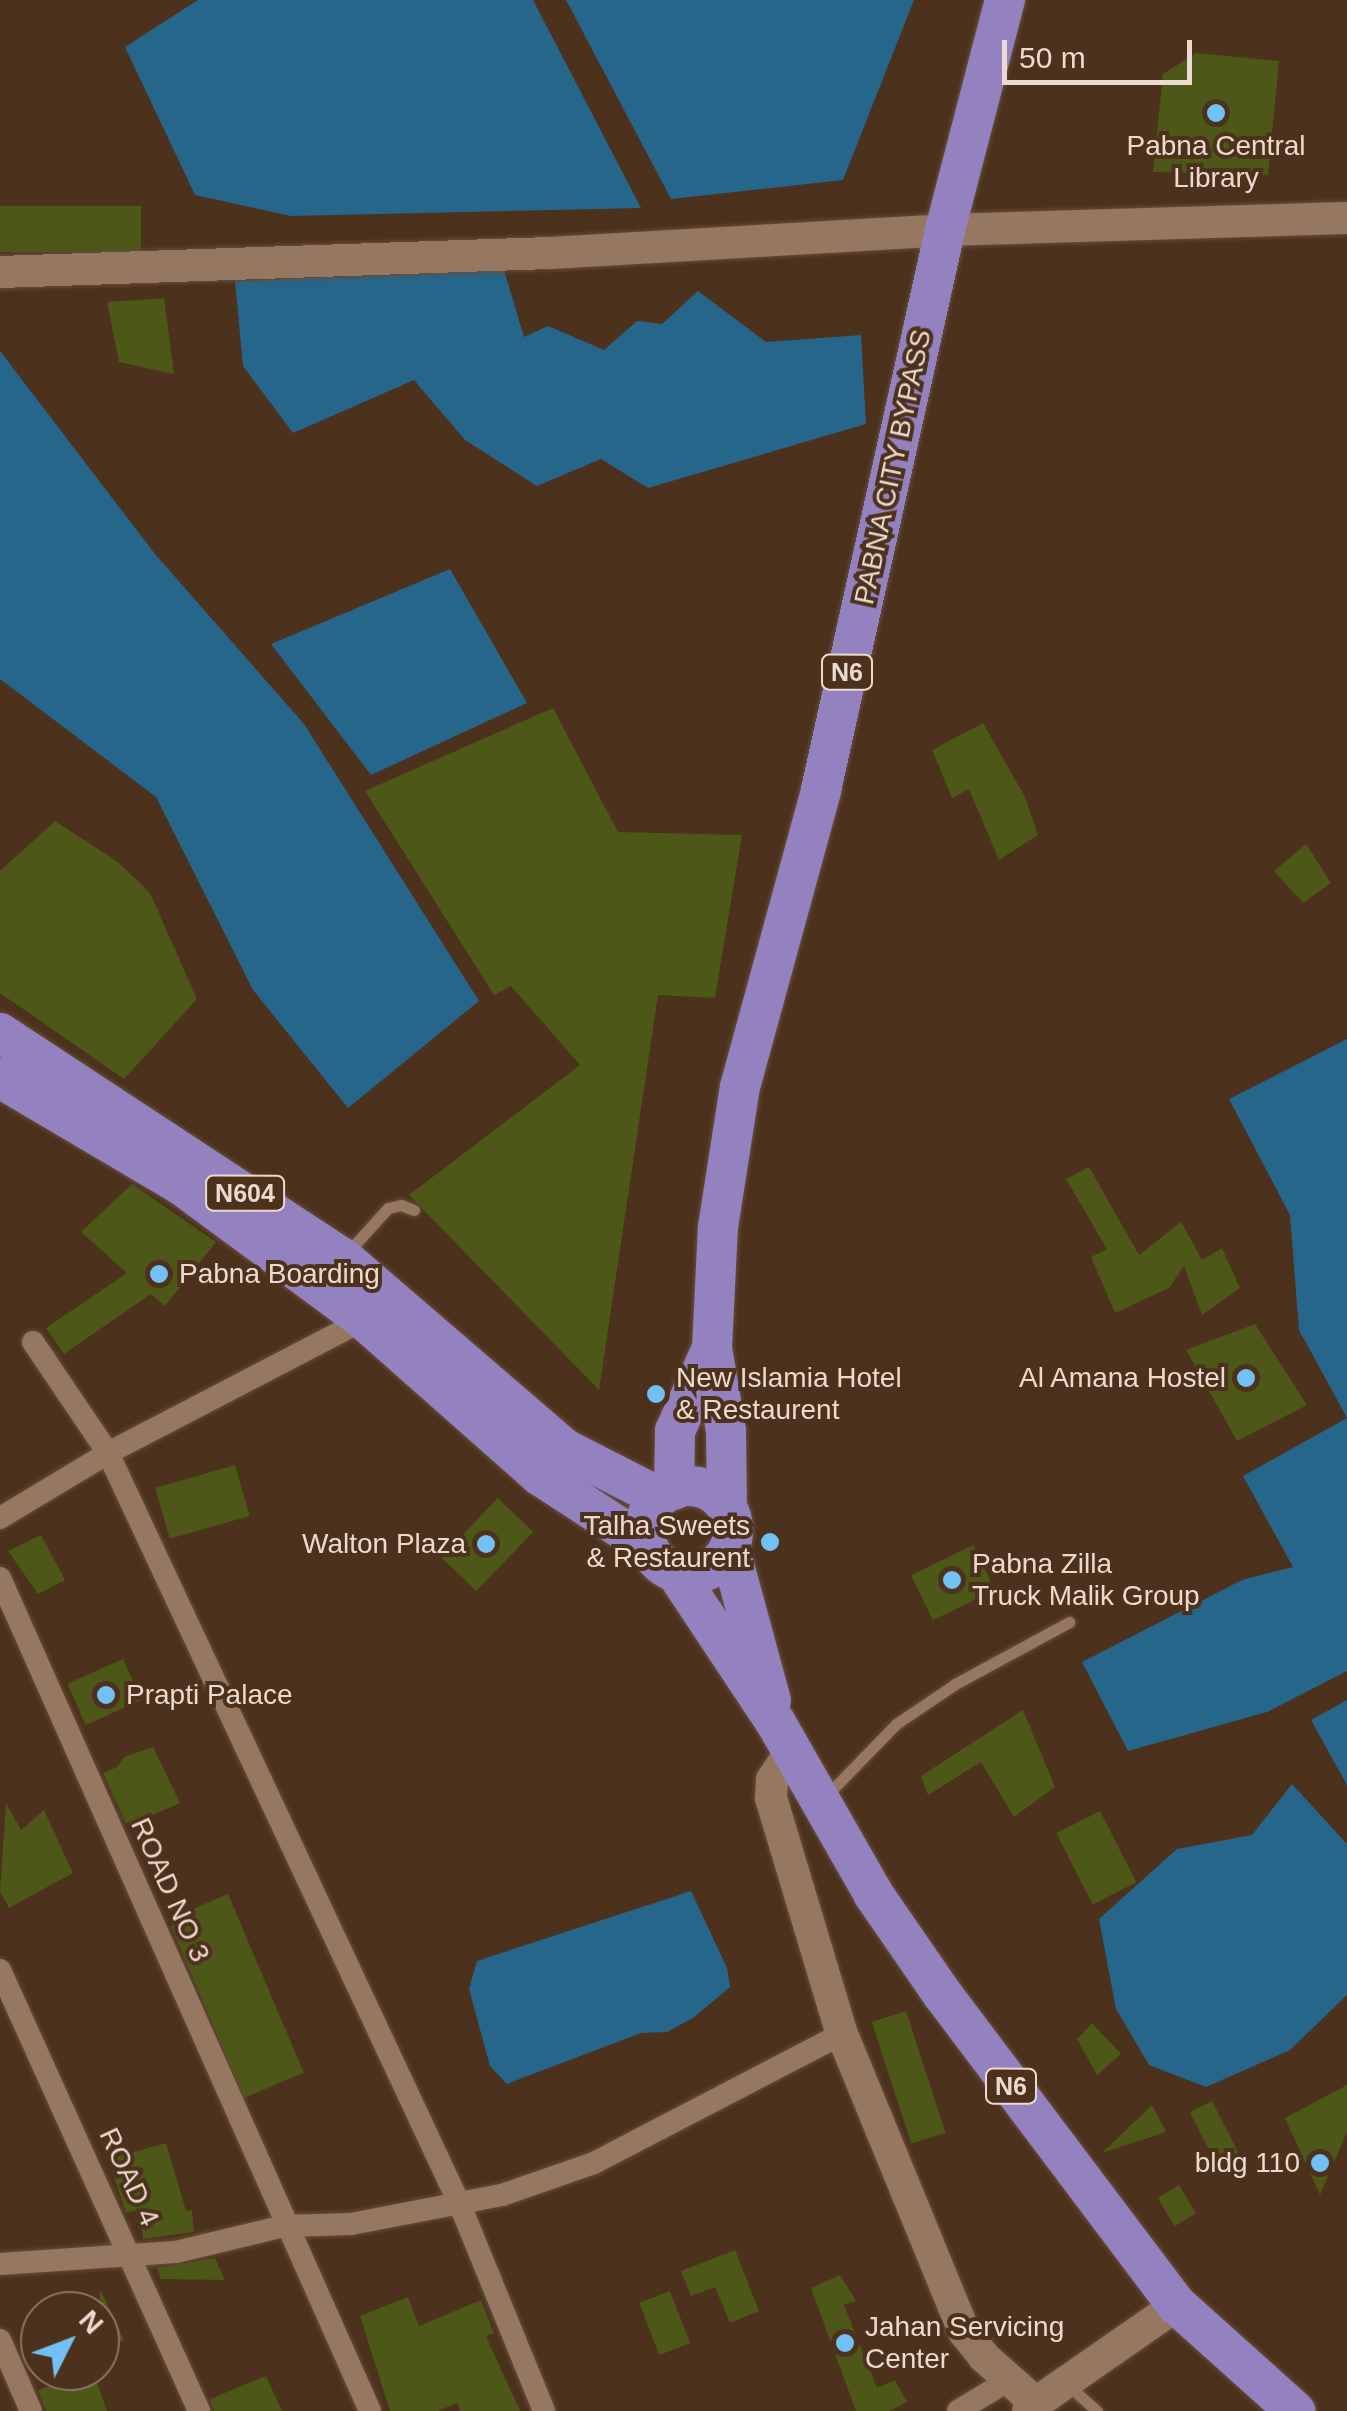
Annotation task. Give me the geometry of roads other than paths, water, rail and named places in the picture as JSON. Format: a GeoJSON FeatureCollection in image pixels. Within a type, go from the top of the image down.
{"type":"FeatureCollection","features":[{"type":"Feature","properties":{"kind":"highway","name":"PABNA CITY BYPASS"},"geometry":{"type":"LineString","coordinates":[[727,1506],[726,1432],[712,1348],[718,1227],[740,1087],[821,790],[945,230],[1006,0]]}},
{"type":"Feature","properties":{"kind":"highway","name":"N604"},"geometry":{"type":"LineString","coordinates":[[0,1034],[181,1185],[552,1462],[666,1494],[702,1488],[727,1506]]}},
{"type":"Feature","properties":{"kind":"highway","name":"N604"},"geometry":{"type":"LineString","coordinates":[[0,1078],[114,1126],[343,1258],[552,1462],[646,1544],[656,1559],[675,1571]]}},
{"type":"Feature","properties":{"kind":"highway","name":"PABNA CITY BYPASS"},"geometry":{"type":"LineString","coordinates":[[666,1494],[675,1432],[712,1348]]}},
{"type":"Feature","properties":{"kind":"highway"},"geometry":{"type":"LineString","coordinates":[[646,1544],[644,1523],[666,1494]]}},
{"type":"Feature","properties":{"kind":"highway"},"geometry":{"type":"LineString","coordinates":[[727,1506],[735,1534],[730,1550],[783,1738]]}},
{"type":"Feature","properties":{"kind":"highway"},"geometry":{"type":"LineString","coordinates":[[675,1571],[697,1573],[730,1550]]}},
{"type":"Feature","properties":{"kind":"highway","name":"N6"},"geometry":{"type":"LineString","coordinates":[[675,1571],[783,1738],[874,1895],[942,1996],[1177,2306],[1295,2411]]}},
{"type":"Feature","properties":{"kind":"main road"},"geometry":{"type":"LineString","coordinates":[[0,272],[549,253],[945,230],[1347,218]]}},
{"type":"Feature","properties":{"kind":"main road"},"geometry":{"type":"LineString","coordinates":[[783,1738],[772,1780],[772,1798],[842,2034],[964,2332],[1032,2407],[1177,2306]]}},
{"type":"Feature","properties":{"kind":"street"},"geometry":{"type":"LineString","coordinates":[[0,1518],[108,1453],[364,1320]]}},
{"type":"Feature","properties":{"kind":"street"},"geometry":{"type":"LineString","coordinates":[[33,1342],[108,1453],[460,2205],[544,2411]]}},
{"type":"Feature","properties":{"kind":"street","name":"ROAD NO 3"},"geometry":{"type":"LineString","coordinates":[[0,1578],[284,2226],[370,2411]]}},
{"type":"Feature","properties":{"kind":"street","name":"ROAD 4"},"geometry":{"type":"LineString","coordinates":[[0,1970],[200,2411]]}},
{"type":"Feature","properties":{"kind":"street"},"geometry":{"type":"LineString","coordinates":[[0,2264],[176,2252],[284,2226],[351,2224],[460,2205],[594,2163],[842,2034]]}},
{"type":"Feature","properties":{"kind":"street"},"geometry":{"type":"LineString","coordinates":[[0,2340],[31,2411]]}},
{"type":"Feature","properties":{"kind":"street"},"geometry":{"type":"LineString","coordinates":[[958,2411],[1009,2380]]}},
{"type":"Feature","properties":{"kind":"lane"},"geometry":{"type":"LineString","coordinates":[[343,1258],[388,1208],[401,1205],[414,1210]]}},
{"type":"Feature","properties":{"kind":"lane"},"geometry":{"type":"LineString","coordinates":[[820,1802],[896,1724],[955,1684],[1068,1622]]}},
{"type":"Feature","properties":{"kind":"lane"},"geometry":{"type":"LineString","coordinates":[[1066,2383],[1097,2411]]}},
{"type":"Feature","properties":{"kind":"water"},"geometry":{"type":"Polygon","coordinates":[[[198,0],[533,0],[641,208],[291,216],[195,195],[125,47],[198,0]]]}},
{"type":"Feature","properties":{"kind":"water"},"geometry":{"type":"Polygon","coordinates":[[[566,0],[914,0],[843,180],[671,199],[566,0]]]}},
{"type":"Feature","properties":{"kind":"water"},"geometry":{"type":"Polygon","coordinates":[[[504,270],[524,337],[548,326],[604,350],[637,321],[662,324],[698,291],[766,342],[861,335],[866,424],[648,488],[601,459],[537,486],[465,440],[414,380],[293,433],[243,366],[235,281],[504,270]]]}},
{"type":"Feature","properties":{"kind":"water"},"geometry":{"type":"Polygon","coordinates":[[[0,351],[155,554],[304,724],[479,1001],[348,1108],[253,990],[156,797],[0,679],[0,351]]]}},
{"type":"Feature","properties":{"kind":"water"},"geometry":{"type":"Polygon","coordinates":[[[450,569],[527,703],[371,775],[271,644],[450,569]]]}},
{"type":"Feature","properties":{"kind":"water"},"geometry":{"type":"Polygon","coordinates":[[[1347,1039],[1347,1418],[1299,1330],[1290,1215],[1229,1099],[1347,1039]]]}},
{"type":"Feature","properties":{"kind":"water"},"geometry":{"type":"Polygon","coordinates":[[[1347,1418],[1347,1671],[1267,1712],[1128,1751],[1082,1662],[1242,1580],[1293,1567],[1243,1476],[1347,1418]]]}},
{"type":"Feature","properties":{"kind":"water"},"geometry":{"type":"Polygon","coordinates":[[[1347,1700],[1347,1785],[1311,1720],[1347,1700]]]}},
{"type":"Feature","properties":{"kind":"water"},"geometry":{"type":"Polygon","coordinates":[[[1292,1784],[1347,1844],[1347,1995],[1290,2050],[1206,2087],[1149,2065],[1116,2009],[1099,1919],[1177,1849],[1252,1835],[1292,1784]]]}},
{"type":"Feature","properties":{"kind":"water"},"geometry":{"type":"Polygon","coordinates":[[[691,1891],[727,1968],[730,1987],[693,2018],[667,2032],[641,2033],[507,2084],[490,2066],[469,1989],[477,1961],[691,1891]]]}},
{"type":"Feature","properties":{"kind":"place","name":"Pabna Central Library"},"geometry":{"type":"Point","coordinates":[1216,113]}},
{"type":"Feature","properties":{"kind":"place","name":"Pabna Boarding"},"geometry":{"type":"Point","coordinates":[159,1274]}},
{"type":"Feature","properties":{"kind":"place","name":"Al Amana Hostel"},"geometry":{"type":"Point","coordinates":[1246,1378]}},
{"type":"Feature","properties":{"kind":"place","name":"New Islamia Hotel & Restaurent"},"geometry":{"type":"Point","coordinates":[656,1394]}},
{"type":"Feature","properties":{"kind":"place","name":"Talha Sweets & Restaurent"},"geometry":{"type":"Point","coordinates":[770,1542]}},
{"type":"Feature","properties":{"kind":"place","name":"Walton Plaza"},"geometry":{"type":"Point","coordinates":[486,1544]}},
{"type":"Feature","properties":{"kind":"place","name":"Pabna Zilla Truck Malik Group"},"geometry":{"type":"Point","coordinates":[952,1580]}},
{"type":"Feature","properties":{"kind":"place","name":"Prapti Palace"},"geometry":{"type":"Point","coordinates":[106,1695]}},
{"type":"Feature","properties":{"kind":"place","name":"bldg 110"},"geometry":{"type":"Point","coordinates":[1320,2163]}},
{"type":"Feature","properties":{"kind":"place","name":"Jahan Servicing Center"},"geometry":{"type":"Point","coordinates":[845,2343]}}]}
